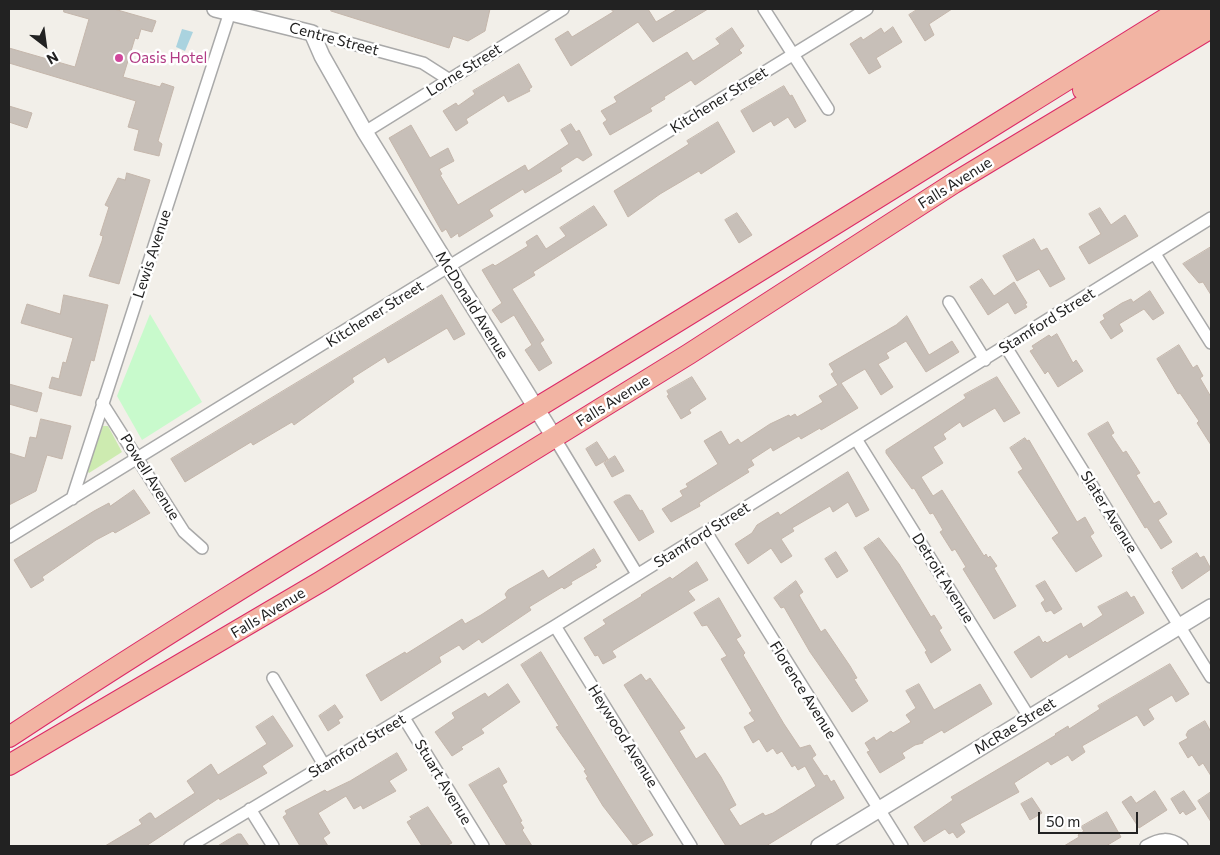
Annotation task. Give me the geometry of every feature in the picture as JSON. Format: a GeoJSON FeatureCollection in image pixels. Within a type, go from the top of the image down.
{"type":"FeatureCollection","features":[{"type":"Feature","properties":{"kind":"highway","name":"Falls Avenue"},"geometry":{"type":"LineString","coordinates":[[9,737],[99,678],[1181,9]]}},
{"type":"Feature","properties":{"kind":"highway"},"geometry":{"type":"LineString","coordinates":[[865,240],[970,162],[1211,9]]}},
{"type":"Feature","properties":{"kind":"highway","name":"Falls Avenue"},"geometry":{"type":"LineString","coordinates":[[9,765],[281,605],[554,437],[865,240],[1211,28]]}},
{"type":"Feature","properties":{"kind":"highway"},"geometry":{"type":"LineString","coordinates":[[9,722],[99,678]]}},
{"type":"Feature","properties":{"kind":"street","name":"Centre Street"},"geometry":{"type":"LineString","coordinates":[[215,9],[231,11],[423,63],[448,79]]}},
{"type":"Feature","properties":{"kind":"street","name":"Lorne Street"},"geometry":{"type":"LineString","coordinates":[[365,132],[563,9]]}},
{"type":"Feature","properties":{"kind":"street"},"geometry":{"type":"LineString","coordinates":[[764,9],[828,109]]}},
{"type":"Feature","properties":{"kind":"street","name":"Kitchener Street"},"geometry":{"type":"LineString","coordinates":[[9,537],[450,268],[867,9]]}},
{"type":"Feature","properties":{"kind":"street","name":"Lewis Avenue"},"geometry":{"type":"LineString","coordinates":[[72,499],[231,11]]}},
{"type":"Feature","properties":{"kind":"street","name":"McDonald Avenue"},"geometry":{"type":"LineString","coordinates":[[312,33],[322,56],[365,132],[637,574]]}},
{"type":"Feature","properties":{"kind":"street","name":"Stamford Street"},"geometry":{"type":"LineString","coordinates":[[190,846],[555,626],[1211,218]]}},
{"type":"Feature","properties":{"kind":"street"},"geometry":{"type":"LineString","coordinates":[[1155,254],[1211,342]]}},
{"type":"Feature","properties":{"kind":"street"},"geometry":{"type":"LineString","coordinates":[[949,302],[985,360]]}},
{"type":"Feature","properties":{"kind":"street","name":"Slater Avenue"},"geometry":{"type":"LineString","coordinates":[[1006,347],[1211,677]]}},
{"type":"Feature","properties":{"kind":"street","name":"Powell Avenue"},"geometry":{"type":"LineString","coordinates":[[102,403],[139,458],[184,532],[202,548]]}},
{"type":"Feature","properties":{"kind":"street","name":"Detroit Avenue"},"geometry":{"type":"LineString","coordinates":[[856,439],[1029,717]]}},
{"type":"Feature","properties":{"kind":"street","name":"Florence Avenue"},"geometry":{"type":"LineString","coordinates":[[706,532],[902,846]]}},
{"type":"Feature","properties":{"kind":"street","name":"McRae Street"},"geometry":{"type":"LineString","coordinates":[[819,846],[1211,607]]}},
{"type":"Feature","properties":{"kind":"street","name":"Heywood Avenue"},"geometry":{"type":"LineString","coordinates":[[555,626],[691,846]]}},
{"type":"Feature","properties":{"kind":"street"},"geometry":{"type":"LineString","coordinates":[[273,678],[324,765]]}},
{"type":"Feature","properties":{"kind":"street","name":"Stuart Avenue"},"geometry":{"type":"LineString","coordinates":[[404,718],[483,846]]}},
{"type":"Feature","properties":{"kind":"street"},"geometry":{"type":"LineString","coordinates":[[250,809],[273,846]]}},
{"type":"Feature","properties":{"kind":"street"},"geometry":{"type":"LineString","coordinates":[[1146,846],[1163,839],[1172,839],[1182,846]]}},
{"type":"Feature","properties":{"kind":"green space"},"geometry":{"type":"Polygon","coordinates":[[[150,314],[202,402],[142,440],[117,396],[150,314]]]}},
{"type":"Feature","properties":{"kind":"green space"},"geometry":{"type":"Polygon","coordinates":[[[103,426],[108,426],[122,452],[89,473],[87,471],[103,426]]]}},
{"type":"Feature","properties":{"kind":"water"},"geometry":{"type":"Polygon","coordinates":[[[182,29],[193,32],[185,51],[176,47],[182,29]]]}},
{"type":"Feature","properties":{"kind":"building"},"geometry":{"type":"Polygon","coordinates":[[[64,9],[114,9],[156,21],[152,32],[141,29],[138,39],[135,38],[123,77],[160,87],[162,83],[174,87],[158,141],[162,144],[159,156],[134,150],[139,130],[128,127],[136,101],[9,63],[9,48],[75,67],[89,19],[64,12],[64,9]]]}},
{"type":"Feature","properties":{"kind":"building"},"geometry":{"type":"Polygon","coordinates":[[[332,9],[490,9],[485,31],[468,41],[453,36],[449,48],[331,11],[332,9]]]}},
{"type":"Feature","properties":{"kind":"building"},"geometry":{"type":"Polygon","coordinates":[[[611,9],[648,9],[656,22],[678,9],[708,9],[653,42],[638,22],[571,66],[555,39],[568,31],[572,37],[613,12],[611,9]]]}},
{"type":"Feature","properties":{"kind":"building"},"geometry":{"type":"Polygon","coordinates":[[[918,9],[952,9],[929,24],[934,35],[925,41],[909,15],[918,9]]]}},
{"type":"Feature","properties":{"kind":"building"},"geometry":{"type":"Polygon","coordinates":[[[893,27],[902,42],[876,58],[881,67],[869,74],[850,44],[861,37],[863,40],[881,28],[884,33],[893,27]]]}},
{"type":"Feature","properties":{"kind":"building"},"geometry":{"type":"Polygon","coordinates":[[[732,28],[744,46],[739,50],[742,53],[695,85],[691,80],[650,108],[652,111],[610,135],[603,123],[607,120],[601,111],[617,102],[614,97],[687,52],[693,61],[720,44],[716,39],[732,28]]]}},
{"type":"Feature","properties":{"kind":"building"},"geometry":{"type":"Polygon","coordinates":[[[519,64],[532,87],[529,89],[530,91],[508,102],[504,95],[466,119],[468,123],[456,131],[443,111],[456,103],[458,106],[475,94],[473,91],[519,64]]]}},
{"type":"Feature","properties":{"kind":"building"},"geometry":{"type":"Polygon","coordinates":[[[784,86],[790,96],[792,95],[806,121],[795,128],[788,117],[774,126],[771,121],[753,132],[741,111],[784,86]]]}},
{"type":"Feature","properties":{"kind":"building"},"geometry":{"type":"Polygon","coordinates":[[[9,106],[32,113],[27,128],[9,122],[9,106]]]}},
{"type":"Feature","properties":{"kind":"building"},"geometry":{"type":"Polygon","coordinates":[[[718,122],[735,152],[701,174],[699,171],[660,194],[628,217],[614,191],[689,144],[687,141],[718,122]]]}},
{"type":"Feature","properties":{"kind":"building"},"geometry":{"type":"Polygon","coordinates":[[[571,124],[576,132],[579,130],[592,155],[583,161],[577,157],[560,168],[562,171],[525,193],[523,189],[489,210],[493,216],[459,237],[458,233],[451,238],[446,229],[442,232],[389,138],[411,125],[430,158],[448,148],[454,161],[439,169],[442,174],[440,175],[458,205],[525,165],[528,171],[569,144],[561,130],[571,124]]]}},
{"type":"Feature","properties":{"kind":"building"},"geometry":{"type":"Polygon","coordinates":[[[127,173],[150,180],[119,284],[89,276],[102,241],[103,236],[100,235],[109,207],[105,205],[118,178],[125,180],[127,173]]]}},
{"type":"Feature","properties":{"kind":"building"},"geometry":{"type":"Polygon","coordinates":[[[594,206],[607,225],[533,272],[535,275],[512,289],[544,340],[540,343],[552,363],[539,371],[525,350],[532,345],[514,315],[501,323],[492,310],[502,303],[482,270],[493,264],[495,266],[528,246],[526,242],[537,235],[546,249],[566,236],[560,228],[594,206]]]}},
{"type":"Feature","properties":{"kind":"building"},"geometry":{"type":"Polygon","coordinates":[[[1100,208],[1111,225],[1125,215],[1138,236],[1089,264],[1079,247],[1101,234],[1089,214],[1100,208]]]}},
{"type":"Feature","properties":{"kind":"building"},"geometry":{"type":"Polygon","coordinates":[[[737,213],[752,235],[739,243],[725,220],[737,213]]]}},
{"type":"Feature","properties":{"kind":"building"},"geometry":{"type":"Polygon","coordinates":[[[1034,239],[1041,251],[1047,248],[1065,279],[1050,287],[1039,269],[1017,281],[1003,256],[1034,239]]]}},
{"type":"Feature","properties":{"kind":"building"},"geometry":{"type":"Polygon","coordinates":[[[1211,247],[1211,295],[1203,282],[1199,283],[1183,264],[1211,247]]]}},
{"type":"Feature","properties":{"kind":"building"},"geometry":{"type":"Polygon","coordinates":[[[982,279],[994,296],[1014,282],[1027,303],[1025,304],[1027,307],[1015,314],[1008,302],[988,315],[970,287],[982,279]]]}},
{"type":"Feature","properties":{"kind":"building"},"geometry":{"type":"Polygon","coordinates":[[[1150,291],[1164,313],[1153,320],[1144,309],[1119,324],[1123,331],[1111,339],[1100,322],[1105,319],[1103,315],[1131,299],[1133,302],[1150,291]]]}},
{"type":"Feature","properties":{"kind":"building"},"geometry":{"type":"Polygon","coordinates":[[[64,295],[108,305],[94,361],[91,360],[81,396],[49,388],[52,377],[59,379],[63,362],[66,363],[73,338],[21,323],[27,304],[60,314],[64,295]]]}},
{"type":"Feature","properties":{"kind":"building"},"geometry":{"type":"Polygon","coordinates":[[[442,295],[465,334],[454,340],[447,328],[388,363],[385,357],[352,378],[354,382],[294,425],[292,422],[253,445],[251,442],[185,482],[171,459],[442,295]]]}},
{"type":"Feature","properties":{"kind":"building"},"geometry":{"type":"Polygon","coordinates":[[[907,316],[929,355],[952,341],[959,352],[926,372],[906,341],[886,353],[889,358],[878,364],[893,387],[881,395],[865,369],[841,383],[858,408],[821,430],[820,428],[801,439],[799,436],[773,451],[771,447],[751,460],[754,465],[747,469],[749,472],[699,503],[700,506],[671,522],[662,509],[683,496],[680,491],[688,487],[686,484],[718,464],[704,441],[721,431],[729,445],[738,439],[741,443],[770,424],[789,415],[790,417],[795,414],[797,417],[823,402],[819,396],[838,385],[831,374],[834,372],[829,364],[896,325],[907,316]]]}},
{"type":"Feature","properties":{"kind":"building"},"geometry":{"type":"Polygon","coordinates":[[[1057,334],[1073,363],[1076,360],[1083,371],[1058,387],[1048,371],[1045,374],[1030,351],[1034,349],[1032,346],[1049,335],[1051,337],[1057,334]]]}},
{"type":"Feature","properties":{"kind":"building"},"geometry":{"type":"Polygon","coordinates":[[[1179,345],[1193,368],[1197,365],[1203,376],[1200,378],[1211,397],[1211,445],[1197,423],[1199,421],[1180,393],[1178,394],[1157,359],[1179,345]]]}},
{"type":"Feature","properties":{"kind":"building"},"geometry":{"type":"Polygon","coordinates":[[[692,377],[706,399],[689,410],[691,413],[681,419],[667,396],[669,395],[667,391],[692,377]]]}},
{"type":"Feature","properties":{"kind":"building"},"geometry":{"type":"Polygon","coordinates":[[[997,377],[1020,413],[1004,422],[995,408],[963,427],[960,422],[943,434],[946,439],[933,447],[943,463],[921,477],[933,496],[942,490],[984,556],[986,554],[988,558],[990,556],[997,566],[994,568],[1016,606],[994,619],[963,569],[966,567],[955,549],[952,551],[940,532],[943,530],[933,513],[930,514],[914,488],[912,489],[886,453],[886,450],[966,398],[964,395],[997,377]]]}},
{"type":"Feature","properties":{"kind":"building"},"geometry":{"type":"Polygon","coordinates":[[[9,384],[42,393],[37,412],[9,404],[9,384]]]}},
{"type":"Feature","properties":{"kind":"building"},"geometry":{"type":"Polygon","coordinates":[[[41,419],[71,426],[62,459],[47,455],[36,491],[9,505],[9,453],[25,458],[30,437],[36,438],[41,419]]]}},
{"type":"Feature","properties":{"kind":"building"},"geometry":{"type":"Polygon","coordinates":[[[1108,422],[1114,433],[1111,435],[1123,453],[1126,451],[1140,473],[1136,475],[1154,504],[1159,501],[1167,514],[1158,520],[1172,542],[1161,549],[1147,527],[1145,528],[1088,434],[1108,422]]]}},
{"type":"Feature","properties":{"kind":"building"},"geometry":{"type":"Polygon","coordinates":[[[1025,438],[1027,441],[1029,440],[1077,522],[1085,517],[1094,533],[1090,536],[1102,556],[1076,572],[1052,538],[1059,533],[1018,472],[1023,469],[1010,448],[1025,438]]]}},
{"type":"Feature","properties":{"kind":"building"},"geometry":{"type":"Polygon","coordinates":[[[597,442],[608,459],[596,466],[586,449],[597,442]]]}},
{"type":"Feature","properties":{"kind":"building"},"geometry":{"type":"Polygon","coordinates":[[[615,456],[624,471],[612,477],[604,463],[615,456]]]}},
{"type":"Feature","properties":{"kind":"building"},"geometry":{"type":"Polygon","coordinates":[[[848,472],[869,510],[856,517],[848,502],[833,512],[830,506],[792,528],[794,531],[781,539],[792,556],[781,563],[771,548],[748,564],[735,544],[752,533],[757,525],[778,512],[780,515],[848,472]]]}},
{"type":"Feature","properties":{"kind":"building"},"geometry":{"type":"Polygon","coordinates":[[[134,490],[150,513],[115,533],[113,531],[96,540],[42,577],[44,580],[31,588],[14,560],[94,511],[109,503],[110,506],[134,490]]]}},
{"type":"Feature","properties":{"kind":"building"},"geometry":{"type":"Polygon","coordinates":[[[626,495],[630,495],[640,511],[642,510],[654,532],[639,541],[614,502],[626,495]]]}},
{"type":"Feature","properties":{"kind":"building"},"geometry":{"type":"Polygon","coordinates":[[[879,538],[899,564],[931,617],[934,615],[942,628],[939,630],[951,650],[931,663],[925,652],[927,651],[864,548],[879,538]]]}},
{"type":"Feature","properties":{"kind":"building"},"geometry":{"type":"Polygon","coordinates":[[[594,549],[601,561],[595,565],[597,567],[571,582],[572,584],[564,589],[562,587],[529,607],[531,610],[482,643],[479,639],[463,650],[459,645],[439,657],[441,662],[381,701],[366,675],[405,652],[406,654],[462,619],[465,624],[481,615],[507,598],[505,594],[508,590],[543,570],[548,578],[594,549]]]}},
{"type":"Feature","properties":{"kind":"building"},"geometry":{"type":"Polygon","coordinates":[[[836,552],[848,571],[837,578],[825,559],[836,552]]]}},
{"type":"Feature","properties":{"kind":"building"},"geometry":{"type":"Polygon","coordinates":[[[1197,553],[1200,558],[1204,556],[1211,569],[1182,589],[1172,569],[1197,553]]]}},
{"type":"Feature","properties":{"kind":"building"},"geometry":{"type":"Polygon","coordinates":[[[697,562],[708,580],[688,591],[695,600],[612,651],[616,657],[603,664],[598,655],[595,656],[584,638],[606,624],[603,620],[697,562]]]}},
{"type":"Feature","properties":{"kind":"building"},"geometry":{"type":"Polygon","coordinates":[[[796,581],[803,592],[799,595],[801,599],[821,632],[825,629],[850,666],[857,678],[854,679],[868,701],[852,712],[810,652],[784,607],[781,608],[774,598],[796,581]]]}},
{"type":"Feature","properties":{"kind":"building"},"geometry":{"type":"Polygon","coordinates":[[[1045,581],[1062,609],[1054,614],[1051,610],[1046,612],[1041,603],[1045,600],[1036,586],[1045,581]]]}},
{"type":"Feature","properties":{"kind":"building"},"geometry":{"type":"Polygon","coordinates":[[[1127,592],[1131,598],[1134,596],[1144,613],[1069,658],[1067,654],[1031,678],[1014,652],[1039,636],[1043,643],[1045,641],[1047,643],[1081,623],[1083,628],[1103,615],[1098,607],[1127,592]]]}},
{"type":"Feature","properties":{"kind":"building"},"geometry":{"type":"Polygon","coordinates":[[[719,598],[741,636],[736,639],[745,653],[743,655],[784,724],[800,748],[810,745],[816,755],[812,758],[824,776],[827,775],[831,782],[834,780],[844,798],[766,846],[726,846],[624,685],[641,674],[646,681],[650,678],[685,728],[679,731],[696,759],[705,753],[721,777],[736,805],[729,809],[740,826],[763,813],[765,816],[773,813],[816,786],[805,766],[798,770],[795,765],[792,767],[782,751],[777,754],[773,748],[767,752],[759,739],[753,743],[744,727],[755,721],[749,713],[752,711],[721,659],[727,656],[707,625],[702,626],[694,613],[719,598]]]}},
{"type":"Feature","properties":{"kind":"building"},"geometry":{"type":"Polygon","coordinates":[[[541,652],[653,835],[634,846],[603,806],[586,778],[588,777],[584,771],[586,770],[556,727],[559,726],[521,665],[541,652]]]}},
{"type":"Feature","properties":{"kind":"building"},"geometry":{"type":"Polygon","coordinates":[[[1170,664],[1189,694],[1176,702],[1172,695],[1148,709],[1154,719],[1144,726],[1137,715],[1082,746],[1085,752],[1072,761],[1068,755],[1051,765],[1048,761],[1014,783],[1019,792],[960,824],[965,832],[957,838],[953,832],[949,834],[945,829],[924,842],[914,827],[953,800],[951,797],[1068,726],[1069,729],[1100,709],[1098,706],[1170,664]]]}},
{"type":"Feature","properties":{"kind":"building"},"geometry":{"type":"Polygon","coordinates":[[[508,684],[520,702],[481,729],[484,733],[461,747],[463,749],[452,756],[435,732],[455,718],[452,713],[485,693],[488,697],[508,684]]]}},
{"type":"Feature","properties":{"kind":"building"},"geometry":{"type":"Polygon","coordinates":[[[919,684],[934,710],[980,684],[992,704],[944,733],[942,730],[923,741],[923,743],[915,745],[902,753],[905,758],[880,773],[867,752],[870,751],[865,743],[874,737],[876,741],[891,731],[893,733],[911,722],[906,715],[916,708],[906,691],[919,684]]]}},
{"type":"Feature","properties":{"kind":"building"},"geometry":{"type":"Polygon","coordinates":[[[335,705],[343,717],[338,720],[340,723],[328,731],[319,716],[335,705]]]}},
{"type":"Feature","properties":{"kind":"building"},"geometry":{"type":"Polygon","coordinates":[[[273,716],[293,746],[262,766],[267,773],[220,800],[219,798],[146,846],[105,846],[142,824],[139,820],[149,813],[155,819],[195,793],[187,781],[211,764],[218,775],[267,744],[256,727],[273,716]]]}},
{"type":"Feature","properties":{"kind":"building"},"geometry":{"type":"Polygon","coordinates":[[[1205,721],[1211,732],[1211,776],[1203,763],[1199,766],[1192,755],[1188,758],[1179,743],[1188,738],[1186,735],[1188,731],[1205,721]]]}},
{"type":"Feature","properties":{"kind":"building"},"geometry":{"type":"Polygon","coordinates":[[[397,753],[407,770],[389,781],[396,791],[363,809],[361,805],[354,809],[346,796],[318,813],[330,833],[323,838],[328,846],[300,846],[283,817],[287,814],[285,811],[325,790],[327,792],[350,781],[397,753]]]}},
{"type":"Feature","properties":{"kind":"building"},"geometry":{"type":"Polygon","coordinates":[[[499,768],[507,782],[502,785],[522,821],[520,822],[524,828],[522,830],[532,846],[507,846],[469,785],[499,768]]]}},
{"type":"Feature","properties":{"kind":"building"},"geometry":{"type":"Polygon","coordinates":[[[1155,791],[1167,810],[1139,828],[1122,802],[1131,796],[1136,803],[1155,791]]]}},
{"type":"Feature","properties":{"kind":"building"},"geometry":{"type":"Polygon","coordinates":[[[1184,791],[1196,809],[1186,815],[1183,811],[1180,814],[1171,799],[1184,791]]]}},
{"type":"Feature","properties":{"kind":"building"},"geometry":{"type":"Polygon","coordinates":[[[1211,792],[1211,822],[1198,801],[1211,792]]]}},
{"type":"Feature","properties":{"kind":"building"},"geometry":{"type":"Polygon","coordinates":[[[1032,798],[1042,813],[1030,820],[1021,804],[1032,798]]]}},
{"type":"Feature","properties":{"kind":"building"},"geometry":{"type":"Polygon","coordinates":[[[428,807],[452,843],[446,846],[422,846],[407,822],[412,819],[410,817],[428,807]]]}},
{"type":"Feature","properties":{"kind":"building"},"geometry":{"type":"Polygon","coordinates":[[[1107,812],[1121,837],[1106,846],[1064,846],[1079,837],[1078,835],[1084,831],[1081,827],[1107,812]]]}},
{"type":"Feature","properties":{"kind":"building"},"geometry":{"type":"Polygon","coordinates":[[[241,834],[249,846],[218,846],[241,834]]]}},
{"type":"Feature","properties":{"kind":"place","name":"Oasis Hotel"},"geometry":{"type":"Point","coordinates":[119,58]}}]}
